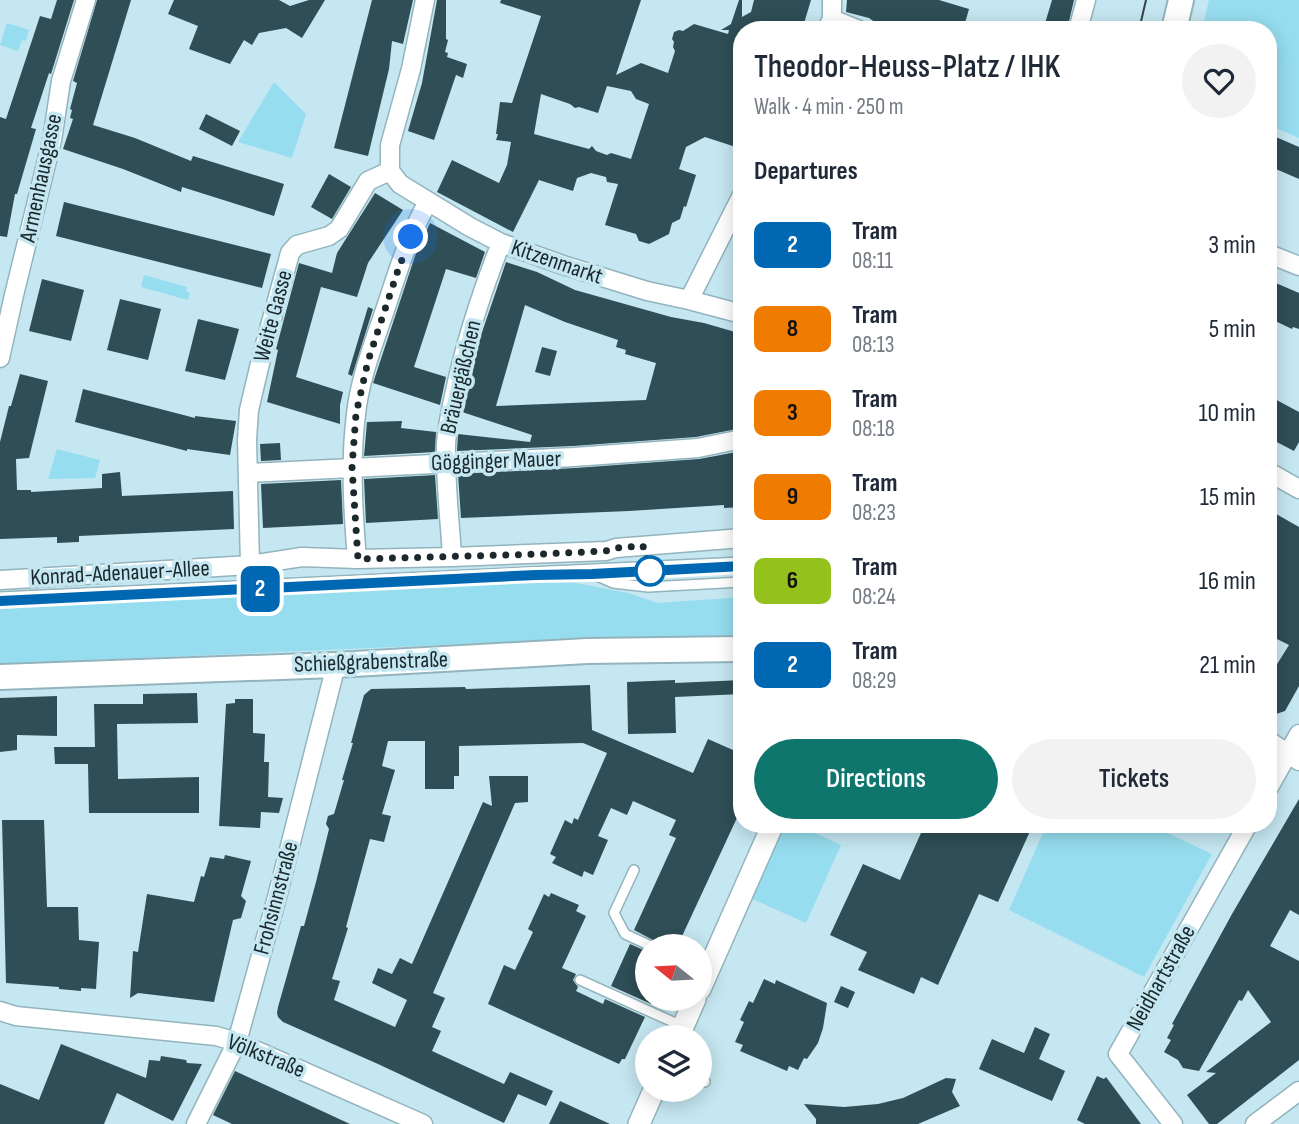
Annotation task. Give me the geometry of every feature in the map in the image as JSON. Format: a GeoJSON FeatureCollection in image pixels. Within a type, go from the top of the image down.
{"type":"FeatureCollection","features":[{"type":"Feature","properties":{"kind":"main road"},"geometry":{"type":"LineString","coordinates":[[1176,21],[1181,0]]}},
{"type":"Feature","properties":{"kind":"main road","name":"Schießgrabenstraße"},"geometry":{"type":"LineString","coordinates":[[0,677],[336,665],[587,651],[733,649]]}},
{"type":"Feature","properties":{"kind":"street","name":"Armenhausgasse"},"geometry":{"type":"LineString","coordinates":[[0,358],[52,140],[61,81],[86,0]]}},
{"type":"Feature","properties":{"kind":"street"},"geometry":{"type":"LineString","coordinates":[[390,171],[390,145],[411,69],[425,0]]}},
{"type":"Feature","properties":{"kind":"street"},"geometry":{"type":"LineString","coordinates":[[829,21],[832,0]]}},
{"type":"Feature","properties":{"kind":"street"},"geometry":{"type":"LineString","coordinates":[[1080,21],[1086,0]]}},
{"type":"Feature","properties":{"kind":"street","name":"Kitzenmarkt"},"geometry":{"type":"LineString","coordinates":[[390,171],[400,184],[501,243],[647,291],[733,312]]}},
{"type":"Feature","properties":{"kind":"street","name":"Weite Gasse"},"geometry":{"type":"LineString","coordinates":[[250,565],[247,440],[249,410],[290,253],[297,245],[329,236],[339,229],[368,181],[390,171]]}},
{"type":"Feature","properties":{"kind":"street"},"geometry":{"type":"LineString","coordinates":[[358,559],[352,467],[356,414],[368,361],[399,267],[428,202]]}},
{"type":"Feature","properties":{"kind":"street"},"geometry":{"type":"LineString","coordinates":[[689,300],[733,216]]}},
{"type":"Feature","properties":{"kind":"street","name":"Bräuergäßchen"},"geometry":{"type":"LineString","coordinates":[[452,557],[446,462],[448,423],[464,350],[501,243]]}},
{"type":"Feature","properties":{"kind":"street"},"geometry":{"type":"LineString","coordinates":[[1277,257],[1299,266]]}},
{"type":"Feature","properties":{"kind":"street","name":"Gögginger Mauer"},"geometry":{"type":"LineString","coordinates":[[249,473],[574,457],[698,448],[733,441]]}},
{"type":"Feature","properties":{"kind":"street"},"geometry":{"type":"LineString","coordinates":[[1277,477],[1299,489]]}},
{"type":"Feature","properties":{"kind":"street","name":"Konrad-Adenauer-Allee"},"geometry":{"type":"LineString","coordinates":[[0,580],[250,565],[302,557],[358,559],[606,551],[733,539]]}},
{"type":"Feature","properties":{"kind":"street","name":"Frohsinnstraße"},"geometry":{"type":"LineString","coordinates":[[196,1124],[237,1042],[336,665]]}},
{"type":"Feature","properties":{"kind":"street"},"geometry":{"type":"LineString","coordinates":[[1277,777],[1293,757],[1299,734]]}},
{"type":"Feature","properties":{"kind":"street"},"geometry":{"type":"LineString","coordinates":[[1277,746],[1293,757]]}},
{"type":"Feature","properties":{"kind":"street"},"geometry":{"type":"LineString","coordinates":[[712,956],[769,833]]}},
{"type":"Feature","properties":{"kind":"street","name":"Neidhartstraße"},"geometry":{"type":"LineString","coordinates":[[1173,1124],[1118,1054],[1243,833]]}},
{"type":"Feature","properties":{"kind":"street","name":"Völkstraße"},"geometry":{"type":"LineString","coordinates":[[8,1013],[216,1036],[237,1042],[423,1124]]}},
{"type":"Feature","properties":{"kind":"street"},"geometry":{"type":"LineString","coordinates":[[1255,1124],[1299,1091]]}},
{"type":"Feature","properties":{"kind":"street"},"geometry":{"type":"LineString","coordinates":[[639,1124],[649,1102]]}},
{"type":"Feature","properties":{"kind":"lane"},"geometry":{"type":"LineString","coordinates":[[0,597],[733,562]]}},
{"type":"Feature","properties":{"kind":"lane"},"geometry":{"type":"LineString","coordinates":[[583,570],[613,583],[648,587],[733,582]]}},
{"type":"Feature","properties":{"kind":"lane"},"geometry":{"type":"LineString","coordinates":[[634,870],[614,913],[625,934],[635,939]]}},
{"type":"Feature","properties":{"kind":"lane"},"geometry":{"type":"LineString","coordinates":[[580,980],[667,1025]]}},
{"type":"Feature","properties":{"kind":"shaded area"},"geometry":{"type":"Polygon","coordinates":[[[1209,0],[1299,0],[1299,138],[1277,128],[1277,21],[1204,21],[1209,0]]]}},
{"type":"Feature","properties":{"kind":"shaded area"},"geometry":{"type":"Polygon","coordinates":[[[7,23],[29,30],[26,41],[22,40],[18,51],[0,45],[7,23]]]}},
{"type":"Feature","properties":{"kind":"shaded area"},"geometry":{"type":"Polygon","coordinates":[[[274,82],[306,114],[292,158],[238,142],[274,82]]]}},
{"type":"Feature","properties":{"kind":"shaded area"},"geometry":{"type":"Polygon","coordinates":[[[144,275],[187,287],[186,291],[190,293],[188,300],[141,287],[144,275]]]}},
{"type":"Feature","properties":{"kind":"shaded area"},"geometry":{"type":"Polygon","coordinates":[[[57,449],[100,460],[95,478],[48,479],[57,449]]]}},
{"type":"Feature","properties":{"kind":"shaded area"},"geometry":{"type":"Polygon","coordinates":[[[555,579],[628,593],[658,603],[733,598],[733,636],[556,640],[0,664],[0,609],[555,579]]]}},
{"type":"Feature","properties":{"kind":"shaded area"},"geometry":{"type":"Polygon","coordinates":[[[779,833],[815,833],[841,845],[806,923],[750,898],[779,833]]]}},
{"type":"Feature","properties":{"kind":"shaded area"},"geometry":{"type":"Polygon","coordinates":[[[1043,833],[1167,833],[1212,854],[1144,977],[1009,910],[1043,833]]]}},
{"type":"Feature","properties":{"kind":"building"},"geometry":{"type":"Polygon","coordinates":[[[57,0],[74,0],[31,128],[36,129],[15,194],[7,237],[0,236],[0,117],[6,119],[40,16],[51,19],[57,0]]]}},
{"type":"Feature","properties":{"kind":"building"},"geometry":{"type":"Polygon","coordinates":[[[97,0],[131,0],[93,125],[135,138],[191,161],[193,156],[284,184],[274,216],[182,187],[181,192],[63,149],[73,119],[70,118],[70,109],[77,83],[73,81],[97,0]]]}},
{"type":"Feature","properties":{"kind":"building"},"geometry":{"type":"Polygon","coordinates":[[[174,0],[279,0],[290,6],[309,0],[325,0],[302,38],[286,28],[259,33],[252,45],[244,40],[230,64],[189,49],[198,26],[168,14],[174,0]]]}},
{"type":"Feature","properties":{"kind":"building"},"geometry":{"type":"Polygon","coordinates":[[[372,0],[413,0],[403,44],[392,41],[389,69],[368,156],[334,148],[372,0]]]}},
{"type":"Feature","properties":{"kind":"building"},"geometry":{"type":"Polygon","coordinates":[[[437,0],[446,0],[447,57],[467,64],[463,78],[456,75],[434,140],[408,131],[422,83],[437,0]]]}},
{"type":"Feature","properties":{"kind":"building"},"geometry":{"type":"Polygon","coordinates":[[[501,0],[641,0],[616,75],[641,63],[668,73],[675,51],[672,39],[674,32],[683,31],[694,24],[728,34],[729,30],[721,30],[731,24],[739,0],[742,0],[742,17],[751,12],[754,0],[811,0],[805,21],[733,21],[733,146],[705,137],[686,147],[679,169],[696,175],[686,207],[684,206],[680,219],[672,223],[669,234],[649,244],[639,241],[636,234],[605,225],[618,184],[607,182],[606,177],[591,173],[577,178],[573,191],[539,180],[513,232],[437,192],[452,160],[499,183],[507,165],[511,142],[496,140],[500,102],[512,103],[541,16],[500,3],[501,0]],[[607,86],[598,113],[575,108],[541,94],[534,134],[589,149],[592,146],[596,151],[607,155],[611,153],[631,159],[649,104],[636,99],[631,91],[607,86]]]}},
{"type":"Feature","properties":{"kind":"building"},"geometry":{"type":"Polygon","coordinates":[[[847,0],[939,0],[969,9],[966,21],[873,21],[846,12],[847,0]]]}},
{"type":"Feature","properties":{"kind":"building"},"geometry":{"type":"Polygon","coordinates":[[[1052,0],[1074,0],[1069,21],[1046,21],[1052,0]]]}},
{"type":"Feature","properties":{"kind":"building"},"geometry":{"type":"Polygon","coordinates":[[[206,114],[240,131],[232,146],[199,129],[206,114]]]}},
{"type":"Feature","properties":{"kind":"building"},"geometry":{"type":"Polygon","coordinates":[[[1277,137],[1299,147],[1299,179],[1277,169],[1277,137]]]}},
{"type":"Feature","properties":{"kind":"building"},"geometry":{"type":"Polygon","coordinates":[[[329,174],[351,187],[332,219],[311,207],[329,174]]]}},
{"type":"Feature","properties":{"kind":"building"},"geometry":{"type":"Polygon","coordinates":[[[375,193],[403,210],[368,263],[357,297],[321,287],[296,377],[343,392],[340,424],[267,402],[278,350],[276,349],[299,263],[332,273],[337,253],[375,193]]]}},
{"type":"Feature","properties":{"kind":"building"},"geometry":{"type":"Polygon","coordinates":[[[64,202],[271,254],[262,288],[56,236],[64,202]]]}},
{"type":"Feature","properties":{"kind":"building"},"geometry":{"type":"Polygon","coordinates":[[[430,223],[485,252],[476,278],[446,269],[414,367],[446,377],[440,405],[373,383],[415,256],[430,223]]]}},
{"type":"Feature","properties":{"kind":"building"},"geometry":{"type":"Polygon","coordinates":[[[506,262],[537,272],[575,290],[733,331],[733,430],[696,437],[457,451],[458,434],[530,442],[532,435],[462,412],[480,338],[506,262]],[[525,305],[496,406],[646,400],[656,363],[625,354],[626,350],[616,347],[618,340],[525,305]]]}},
{"type":"Feature","properties":{"kind":"building"},"geometry":{"type":"Polygon","coordinates":[[[42,279],[84,290],[71,341],[29,331],[42,279]]]}},
{"type":"Feature","properties":{"kind":"building"},"geometry":{"type":"Polygon","coordinates":[[[1277,283],[1299,293],[1299,329],[1292,329],[1277,322],[1277,283]]]}},
{"type":"Feature","properties":{"kind":"building"},"geometry":{"type":"Polygon","coordinates":[[[120,299],[161,309],[148,360],[107,350],[120,299]]]}},
{"type":"Feature","properties":{"kind":"building"},"geometry":{"type":"Polygon","coordinates":[[[368,307],[373,309],[352,376],[348,374],[368,307]]]}},
{"type":"Feature","properties":{"kind":"building"},"geometry":{"type":"Polygon","coordinates":[[[198,319],[239,329],[225,380],[185,371],[198,319]]]}},
{"type":"Feature","properties":{"kind":"building"},"geometry":{"type":"Polygon","coordinates":[[[542,347],[557,351],[550,376],[535,372],[542,347]]]}},
{"type":"Feature","properties":{"kind":"building"},"geometry":{"type":"Polygon","coordinates":[[[20,374],[48,381],[29,458],[16,459],[17,490],[31,492],[102,488],[102,474],[120,472],[122,496],[233,491],[234,529],[79,536],[79,542],[57,543],[57,537],[0,539],[0,442],[20,374]]]}},
{"type":"Feature","properties":{"kind":"building"},"geometry":{"type":"Polygon","coordinates":[[[83,389],[195,418],[236,421],[230,455],[187,451],[75,422],[83,389]]]}},
{"type":"Feature","properties":{"kind":"building"},"geometry":{"type":"Polygon","coordinates":[[[1277,400],[1299,412],[1299,442],[1294,451],[1277,442],[1277,400]]]}},
{"type":"Feature","properties":{"kind":"building"},"geometry":{"type":"Polygon","coordinates":[[[402,421],[401,428],[436,432],[435,452],[364,456],[367,422],[402,421]]]}},
{"type":"Feature","properties":{"kind":"building"},"geometry":{"type":"Polygon","coordinates":[[[280,443],[281,460],[261,461],[260,444],[280,443]]]}},
{"type":"Feature","properties":{"kind":"building"},"geometry":{"type":"Polygon","coordinates":[[[733,453],[733,508],[724,508],[724,505],[461,518],[458,474],[699,459],[733,453]]]}},
{"type":"Feature","properties":{"kind":"building"},"geometry":{"type":"Polygon","coordinates":[[[435,475],[438,519],[366,523],[364,479],[435,475]]]}},
{"type":"Feature","properties":{"kind":"building"},"geometry":{"type":"Polygon","coordinates":[[[341,480],[343,524],[263,528],[261,484],[341,480]]]}},
{"type":"Feature","properties":{"kind":"building"},"geometry":{"type":"Polygon","coordinates":[[[1277,515],[1299,527],[1299,686],[1285,711],[1277,714],[1277,664],[1289,645],[1277,639],[1277,515]]]}},
{"type":"Feature","properties":{"kind":"building"},"geometry":{"type":"Polygon","coordinates":[[[733,680],[733,694],[675,697],[676,733],[628,734],[627,682],[733,680]]]}},
{"type":"Feature","properties":{"kind":"building"},"geometry":{"type":"Polygon","coordinates":[[[590,685],[592,730],[693,773],[708,739],[733,750],[733,826],[683,934],[642,934],[634,930],[676,838],[669,835],[676,820],[633,801],[627,815],[611,808],[598,836],[608,840],[593,875],[584,871],[582,877],[552,863],[556,857],[550,854],[565,820],[572,824],[574,818],[578,820],[607,753],[583,743],[459,746],[459,776],[454,776],[454,789],[425,789],[425,741],[388,741],[382,766],[395,770],[382,814],[391,816],[384,842],[370,839],[332,979],[340,981],[334,1000],[395,1027],[407,1000],[372,983],[378,968],[392,974],[400,958],[412,964],[483,802],[492,806],[489,776],[528,776],[528,802],[515,803],[433,993],[445,998],[432,1027],[441,1031],[432,1051],[504,1084],[510,1072],[553,1091],[546,1106],[518,1094],[504,1123],[283,1022],[277,1013],[316,882],[329,829],[326,824],[328,816],[334,814],[344,780],[364,695],[371,689],[590,685]]]}},
{"type":"Feature","properties":{"kind":"building"},"geometry":{"type":"Polygon","coordinates":[[[197,693],[198,723],[117,724],[118,779],[199,777],[199,813],[89,813],[88,764],[55,764],[54,747],[95,747],[94,704],[143,704],[143,694],[197,693]]]}},
{"type":"Feature","properties":{"kind":"building"},"geometry":{"type":"Polygon","coordinates":[[[57,696],[57,736],[17,735],[17,750],[0,752],[0,698],[57,696]]]}},
{"type":"Feature","properties":{"kind":"building"},"geometry":{"type":"Polygon","coordinates":[[[235,699],[253,699],[253,733],[265,734],[264,762],[269,762],[268,797],[283,798],[279,813],[261,812],[260,828],[219,826],[226,704],[235,703],[235,699]]]}},
{"type":"Feature","properties":{"kind":"building"},"geometry":{"type":"Polygon","coordinates":[[[1299,799],[1299,915],[1290,910],[1270,946],[1299,961],[1299,1060],[1217,1124],[1209,1124],[1187,1095],[1216,1073],[1206,1072],[1271,1022],[1248,990],[1242,1001],[1239,1000],[1199,1071],[1183,1068],[1178,1060],[1164,1052],[1171,1040],[1167,1038],[1232,914],[1299,799]]]}},
{"type":"Feature","properties":{"kind":"building"},"geometry":{"type":"Polygon","coordinates":[[[2,820],[44,820],[47,907],[78,907],[79,940],[99,942],[96,989],[81,988],[81,991],[6,983],[2,820]]]}},
{"type":"Feature","properties":{"kind":"building"},"geometry":{"type":"Polygon","coordinates":[[[921,833],[1029,833],[998,902],[979,894],[938,985],[921,977],[914,994],[858,970],[867,952],[830,935],[863,864],[900,880],[921,833]]]}},
{"type":"Feature","properties":{"kind":"building"},"geometry":{"type":"Polygon","coordinates":[[[225,855],[251,861],[241,896],[246,901],[241,918],[233,920],[214,1002],[138,993],[130,998],[133,951],[138,952],[147,894],[194,902],[201,876],[204,877],[210,857],[224,859],[225,855]]]}},
{"type":"Feature","properties":{"kind":"building"},"geometry":{"type":"Polygon","coordinates":[[[551,893],[579,905],[576,911],[586,916],[562,968],[576,974],[573,980],[578,987],[576,991],[603,1004],[605,999],[645,1017],[641,1025],[635,1025],[635,1038],[625,1059],[619,1064],[488,1004],[504,965],[515,970],[533,932],[528,929],[544,894],[549,897],[551,893]]]}},
{"type":"Feature","properties":{"kind":"building"},"geometry":{"type":"Polygon","coordinates":[[[630,944],[635,946],[635,997],[611,986],[630,944]]]}},
{"type":"Feature","properties":{"kind":"building"},"geometry":{"type":"Polygon","coordinates":[[[764,979],[775,984],[776,980],[827,1003],[818,1043],[807,1059],[804,1058],[798,1070],[789,1066],[787,1071],[740,1051],[743,1045],[735,1042],[744,1022],[740,1020],[749,1001],[753,1003],[764,979]]]}},
{"type":"Feature","properties":{"kind":"building"},"geometry":{"type":"Polygon","coordinates":[[[841,986],[855,992],[848,1008],[834,1002],[841,986]]]}},
{"type":"Feature","properties":{"kind":"building"},"geometry":{"type":"Polygon","coordinates":[[[1035,1027],[1050,1034],[1039,1059],[1065,1071],[1052,1101],[979,1069],[992,1039],[1024,1053],[1035,1027]]]}},
{"type":"Feature","properties":{"kind":"building"},"geometry":{"type":"Polygon","coordinates":[[[61,1044],[146,1078],[149,1060],[160,1061],[161,1056],[202,1064],[173,1121],[117,1093],[104,1124],[0,1124],[0,1084],[39,1100],[61,1044]]]}},
{"type":"Feature","properties":{"kind":"building"},"geometry":{"type":"Polygon","coordinates":[[[235,1071],[350,1124],[232,1124],[213,1115],[235,1071]]]}},
{"type":"Feature","properties":{"kind":"building"},"geometry":{"type":"Polygon","coordinates":[[[1097,1076],[1104,1079],[1106,1077],[1141,1124],[1085,1124],[1077,1120],[1097,1076]]]}},
{"type":"Feature","properties":{"kind":"building"},"geometry":{"type":"Polygon","coordinates":[[[946,1078],[956,1079],[952,1092],[960,1106],[918,1124],[816,1124],[816,1119],[804,1104],[844,1107],[878,1104],[903,1098],[946,1078]]]}},
{"type":"Feature","properties":{"kind":"building"},"geometry":{"type":"Polygon","coordinates":[[[560,1101],[610,1124],[549,1124],[560,1101]]]}},
{"type":"Feature","properties":{"kind":"tram line"},"geometry":{"type":"LineString","coordinates":[[1141,21],[1146,0]]}},
{"type":"Feature","properties":{"kind":"tram line"},"geometry":{"type":"LineString","coordinates":[[0,601],[733,566]]}},
{"type":"Feature","properties":{"kind":"tram line","name":"2"},"geometry":{"type":"LineString","coordinates":[[0,601],[733,566]]}},
{"type":"Feature","properties":{"kind":"route"},"geometry":{"type":"LineString","coordinates":[[411,237],[368,361],[356,414],[352,467],[358,559],[543,554],[643,546],[650,571]]}}]}
